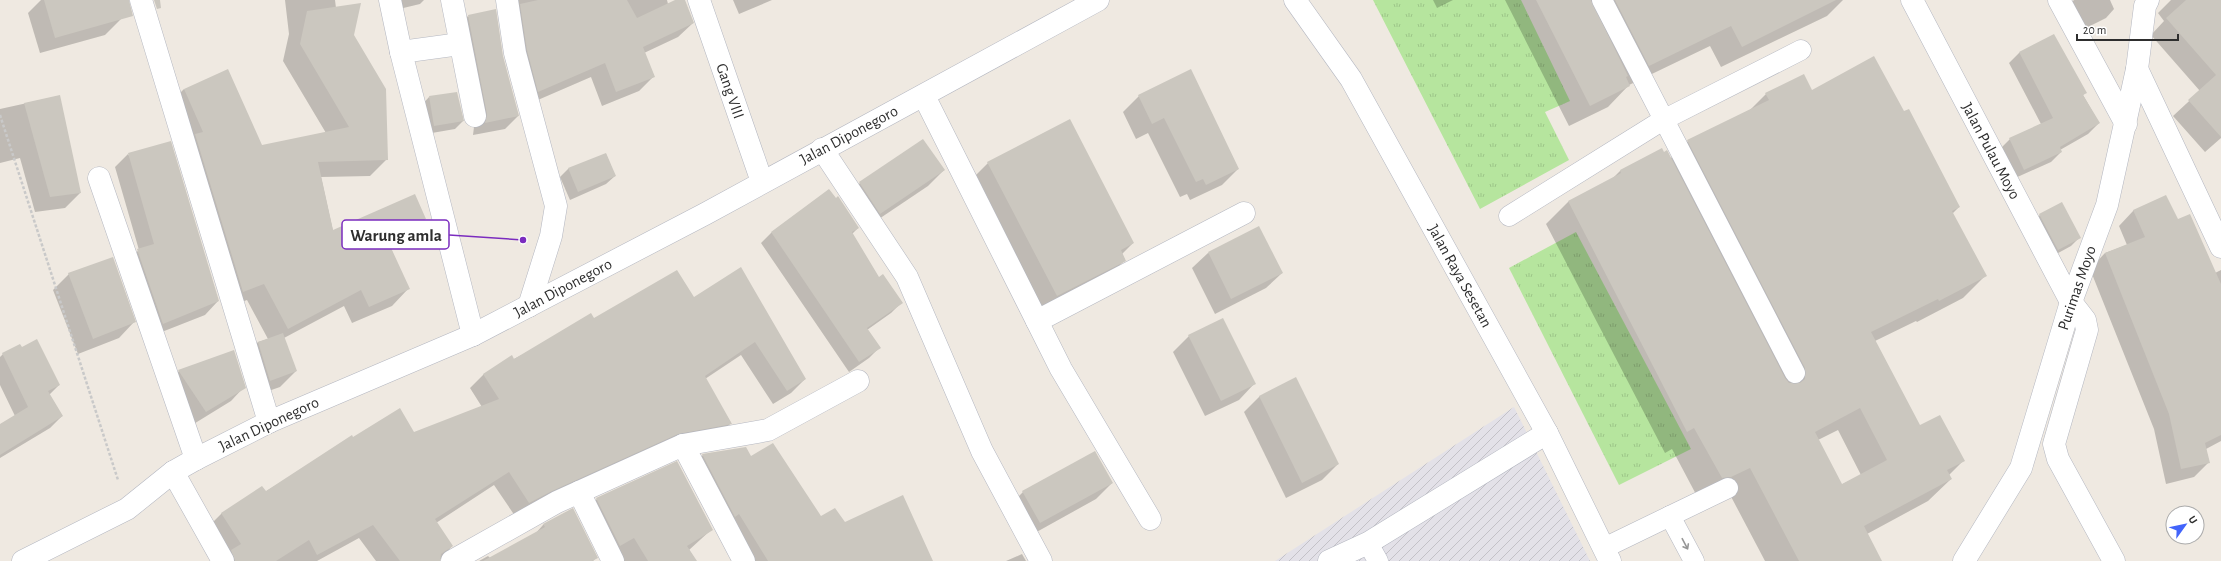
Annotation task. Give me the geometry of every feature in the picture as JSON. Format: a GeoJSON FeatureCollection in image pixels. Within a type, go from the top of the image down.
{"type":"FeatureCollection","features":[{"type":"Feature","properties":{"kind":"street"},"geometry":{"type":"LineString","coordinates":[[141,0],[269,422]]}},
{"type":"Feature","properties":{"kind":"street"},"geometry":{"type":"LineString","coordinates":[[390,0],[401,52],[473,335]]}},
{"type":"Feature","properties":{"kind":"street"},"geometry":{"type":"LineString","coordinates":[[452,0],[475,116]]}},
{"type":"Feature","properties":{"kind":"street"},"geometry":{"type":"LineString","coordinates":[[507,0],[515,53],[556,206],[551,236],[529,306]]}},
{"type":"Feature","properties":{"kind":"street","name":"Gang VIII"},"geometry":{"type":"LineString","coordinates":[[699,0],[762,182]]}},
{"type":"Feature","properties":{"kind":"street","name":"Jalan Diponegoro"},"geometry":{"type":"LineString","coordinates":[[23,561],[127,509],[174,472],[196,459],[269,422],[473,335],[705,214],[1098,0]]}},
{"type":"Feature","properties":{"kind":"street","name":"Jalan Raya Sesetan"},"geometry":{"type":"LineString","coordinates":[[1295,0],[1351,78],[1547,433],[1607,555]]}},
{"type":"Feature","properties":{"kind":"street","name":"Jalan Pulau Moyo"},"geometry":{"type":"LineString","coordinates":[[1912,0],[2070,302],[2085,320],[2087,330],[2054,444],[2058,459],[2114,561]]}},
{"type":"Feature","properties":{"kind":"street"},"geometry":{"type":"LineString","coordinates":[[2059,0],[2126,124]]}},
{"type":"Feature","properties":{"kind":"street","name":"Purimas Moyo"},"geometry":{"type":"LineString","coordinates":[[1964,561],[2021,468],[2070,302],[2107,205],[2126,124],[2137,69],[2145,6],[2148,0]]}},
{"type":"Feature","properties":{"kind":"street"},"geometry":{"type":"LineString","coordinates":[[401,52],[460,44]]}},
{"type":"Feature","properties":{"kind":"street"},"geometry":{"type":"LineString","coordinates":[[2137,69],[2221,247]]}},
{"type":"Feature","properties":{"kind":"street"},"geometry":{"type":"LineString","coordinates":[[924,96],[1061,369],[1150,519]]}},
{"type":"Feature","properties":{"kind":"street"},"geometry":{"type":"LineString","coordinates":[[822,149],[906,277],[982,451],[1041,561]]}},
{"type":"Feature","properties":{"kind":"street"},"geometry":{"type":"LineString","coordinates":[[99,178],[196,459]]}},
{"type":"Feature","properties":{"kind":"street"},"geometry":{"type":"LineString","coordinates":[[1037,321],[1244,213]]}},
{"type":"Feature","properties":{"kind":"street"},"geometry":{"type":"LineString","coordinates":[[452,561],[579,492],[683,445],[768,430],[858,381]]}},
{"type":"Feature","properties":{"kind":"street"},"geometry":{"type":"LineString","coordinates":[[1329,561],[1373,552],[1547,433]]}},
{"type":"Feature","properties":{"kind":"street"},"geometry":{"type":"LineString","coordinates":[[683,445],[744,561]]}},
{"type":"Feature","properties":{"kind":"street"},"geometry":{"type":"LineString","coordinates":[[174,472],[223,561]]}},
{"type":"Feature","properties":{"kind":"street"},"geometry":{"type":"LineString","coordinates":[[579,492],[613,561]]}},
{"type":"Feature","properties":{"kind":"lane"},"geometry":{"type":"LineString","coordinates":[[1602,0],[1795,373]]}},
{"type":"Feature","properties":{"kind":"lane"},"geometry":{"type":"LineString","coordinates":[[1509,216],[1663,120],[1801,50]]}},
{"type":"Feature","properties":{"kind":"lane"},"geometry":{"type":"LineString","coordinates":[[1607,555],[1670,516],[1728,488]]}},
{"type":"Feature","properties":{"kind":"lane"},"geometry":{"type":"LineString","coordinates":[[1670,516],[1694,561]]}},
{"type":"Feature","properties":{"kind":"path"},"geometry":{"type":"LineString","coordinates":[[0,115],[127,509]]}},
{"type":"Feature","properties":{"kind":"shaded area"},"geometry":{"type":"Polygon","coordinates":[[[1514,407],[1590,561],[1275,561],[1514,407]]]}},
{"type":"Feature","properties":{"kind":"green space"},"geometry":{"type":"Polygon","coordinates":[[[1373,0],[1521,0],[1570,101],[1545,112],[1569,160],[1480,209],[1373,0]]]}},
{"type":"Feature","properties":{"kind":"green space"},"geometry":{"type":"Polygon","coordinates":[[[1576,232],[1691,449],[1619,485],[1509,268],[1576,232]]]}},
{"type":"Feature","properties":{"kind":"building"},"geometry":{"type":"Polygon","coordinates":[[[44,0],[129,0],[133,16],[55,38],[44,0]]]}},
{"type":"Feature","properties":{"kind":"building"},"geometry":{"type":"Polygon","coordinates":[[[154,0],[160,0],[161,8],[157,9],[154,0]]]}},
{"type":"Feature","properties":{"kind":"building"},"geometry":{"type":"Polygon","coordinates":[[[538,0],[627,0],[637,18],[675,0],[685,0],[694,23],[643,47],[655,77],[616,92],[605,63],[538,92],[527,50],[520,4],[538,0]]]}},
{"type":"Feature","properties":{"kind":"building"},"geometry":{"type":"Polygon","coordinates":[[[1536,0],[1591,0],[1628,76],[1626,77],[1630,86],[1590,106],[1536,0]]]}},
{"type":"Feature","properties":{"kind":"building"},"geometry":{"type":"Polygon","coordinates":[[[1615,0],[1836,0],[1742,47],[1731,26],[1649,66],[1615,0]]]}},
{"type":"Feature","properties":{"kind":"building"},"geometry":{"type":"Polygon","coordinates":[[[2186,0],[2221,0],[2221,137],[2188,100],[2216,75],[2166,18],[2186,0]]]}},
{"type":"Feature","properties":{"kind":"building"},"geometry":{"type":"Polygon","coordinates":[[[361,3],[354,35],[386,89],[388,160],[318,162],[333,230],[415,194],[426,219],[386,237],[410,289],[369,307],[361,290],[288,329],[264,284],[243,292],[195,134],[203,132],[184,89],[228,69],[262,145],[349,127],[300,44],[307,11],[361,3]]]}},
{"type":"Feature","properties":{"kind":"building"},"geometry":{"type":"Polygon","coordinates":[[[496,9],[503,56],[519,116],[485,123],[487,114],[468,15],[496,9]]]}},
{"type":"Feature","properties":{"kind":"building"},"geometry":{"type":"Polygon","coordinates":[[[2054,34],[2087,93],[2083,95],[2100,123],[2060,147],[2062,152],[2024,170],[2009,138],[2053,118],[2019,52],[2054,34]]]}},
{"type":"Feature","properties":{"kind":"building"},"geometry":{"type":"Polygon","coordinates":[[[1874,56],[1904,111],[1909,109],[1960,207],[1952,211],[1987,276],[1939,301],[1938,299],[1871,332],[1920,425],[1940,415],[1965,461],[1947,470],[1952,479],[1864,526],[1882,561],[1799,561],[1750,468],[1731,477],[1722,478],[1694,428],[1687,432],[1568,201],[1621,173],[1620,170],[1662,148],[1664,152],[1667,150],[1785,378],[1789,383],[1800,383],[1805,379],[1805,368],[1687,140],[1769,100],[1765,93],[1804,74],[1812,90],[1874,56]],[[1860,408],[1815,432],[1842,484],[1887,460],[1860,408]]]}},
{"type":"Feature","properties":{"kind":"building"},"geometry":{"type":"Polygon","coordinates":[[[1191,69],[1239,169],[1206,185],[1203,179],[1196,182],[1164,118],[1152,124],[1138,95],[1191,69]]]}},
{"type":"Feature","properties":{"kind":"building"},"geometry":{"type":"Polygon","coordinates":[[[457,92],[464,121],[434,126],[429,96],[457,92]]]}},
{"type":"Feature","properties":{"kind":"building"},"geometry":{"type":"Polygon","coordinates":[[[60,95],[81,193],[50,197],[24,103],[60,95]]]}},
{"type":"Feature","properties":{"kind":"building"},"geometry":{"type":"Polygon","coordinates":[[[1070,119],[1134,243],[1121,250],[1126,261],[1057,296],[987,162],[1070,119]]]}},
{"type":"Feature","properties":{"kind":"building"},"geometry":{"type":"Polygon","coordinates":[[[923,139],[945,170],[880,214],[859,182],[923,139]]]}},
{"type":"Feature","properties":{"kind":"building"},"geometry":{"type":"Polygon","coordinates":[[[171,141],[219,301],[163,324],[137,249],[154,244],[128,153],[171,141]]]}},
{"type":"Feature","properties":{"kind":"building"},"geometry":{"type":"Polygon","coordinates":[[[606,153],[616,176],[578,192],[568,168],[606,153]]]}},
{"type":"Feature","properties":{"kind":"building"},"geometry":{"type":"Polygon","coordinates":[[[829,189],[836,198],[838,196],[859,228],[852,232],[879,277],[883,274],[903,303],[867,328],[881,348],[859,362],[771,232],[829,189]]]}},
{"type":"Feature","properties":{"kind":"building"},"geometry":{"type":"Polygon","coordinates":[[[2166,195],[2178,219],[2190,214],[2221,284],[2221,435],[2205,443],[2210,463],[2181,469],[2169,414],[2105,253],[2145,237],[2133,210],[2166,195]]]}},
{"type":"Feature","properties":{"kind":"building"},"geometry":{"type":"Polygon","coordinates":[[[2062,202],[2081,238],[2058,250],[2039,214],[2062,202]]]}},
{"type":"Feature","properties":{"kind":"building"},"geometry":{"type":"Polygon","coordinates":[[[1259,226],[1283,273],[1231,299],[1208,252],[1259,226]]]}},
{"type":"Feature","properties":{"kind":"building"},"geometry":{"type":"Polygon","coordinates":[[[113,257],[136,322],[93,339],[68,273],[113,257]]]}},
{"type":"Feature","properties":{"kind":"building"},"geometry":{"type":"Polygon","coordinates":[[[741,267],[806,379],[787,391],[755,342],[705,376],[732,424],[678,434],[552,491],[529,503],[509,472],[435,519],[453,546],[441,554],[440,561],[400,561],[373,525],[317,555],[309,540],[276,561],[235,561],[231,550],[241,544],[221,513],[262,486],[266,491],[352,435],[353,437],[400,408],[414,432],[499,399],[483,374],[512,355],[514,359],[591,313],[594,318],[677,270],[694,297],[741,267]]]}},
{"type":"Feature","properties":{"kind":"building"},"geometry":{"type":"Polygon","coordinates":[[[1223,318],[1256,384],[1221,401],[1188,335],[1223,318]]]}},
{"type":"Feature","properties":{"kind":"building"},"geometry":{"type":"Polygon","coordinates":[[[283,333],[297,371],[270,381],[258,342],[283,333]]]}},
{"type":"Feature","properties":{"kind":"building"},"geometry":{"type":"Polygon","coordinates":[[[37,339],[60,385],[48,391],[63,416],[0,455],[0,424],[28,407],[2,353],[20,344],[22,347],[37,339]]]}},
{"type":"Feature","properties":{"kind":"building"},"geometry":{"type":"Polygon","coordinates":[[[234,350],[246,388],[206,412],[178,370],[234,350]]]}},
{"type":"Feature","properties":{"kind":"building"},"geometry":{"type":"Polygon","coordinates":[[[1296,377],[1339,464],[1302,483],[1259,396],[1296,377]]]}},
{"type":"Feature","properties":{"kind":"building"},"geometry":{"type":"Polygon","coordinates":[[[773,443],[821,516],[835,508],[845,522],[903,495],[933,561],[768,561],[739,514],[735,517],[702,454],[746,447],[751,456],[773,443]]]}},
{"type":"Feature","properties":{"kind":"building"},"geometry":{"type":"Polygon","coordinates":[[[1095,451],[1113,483],[1040,523],[1022,491],[1095,451]]]}},
{"type":"Feature","properties":{"kind":"building"},"geometry":{"type":"Polygon","coordinates":[[[677,461],[713,530],[687,546],[697,561],[648,561],[634,538],[620,546],[596,498],[677,461]]]}},
{"type":"Feature","properties":{"kind":"building"},"geometry":{"type":"Polygon","coordinates":[[[573,508],[598,558],[592,561],[483,561],[545,527],[543,524],[573,508]]]}},
{"type":"Feature","properties":{"kind":"place","name":"Warung amla"},"geometry":{"type":"Point","coordinates":[523,240]}}]}
